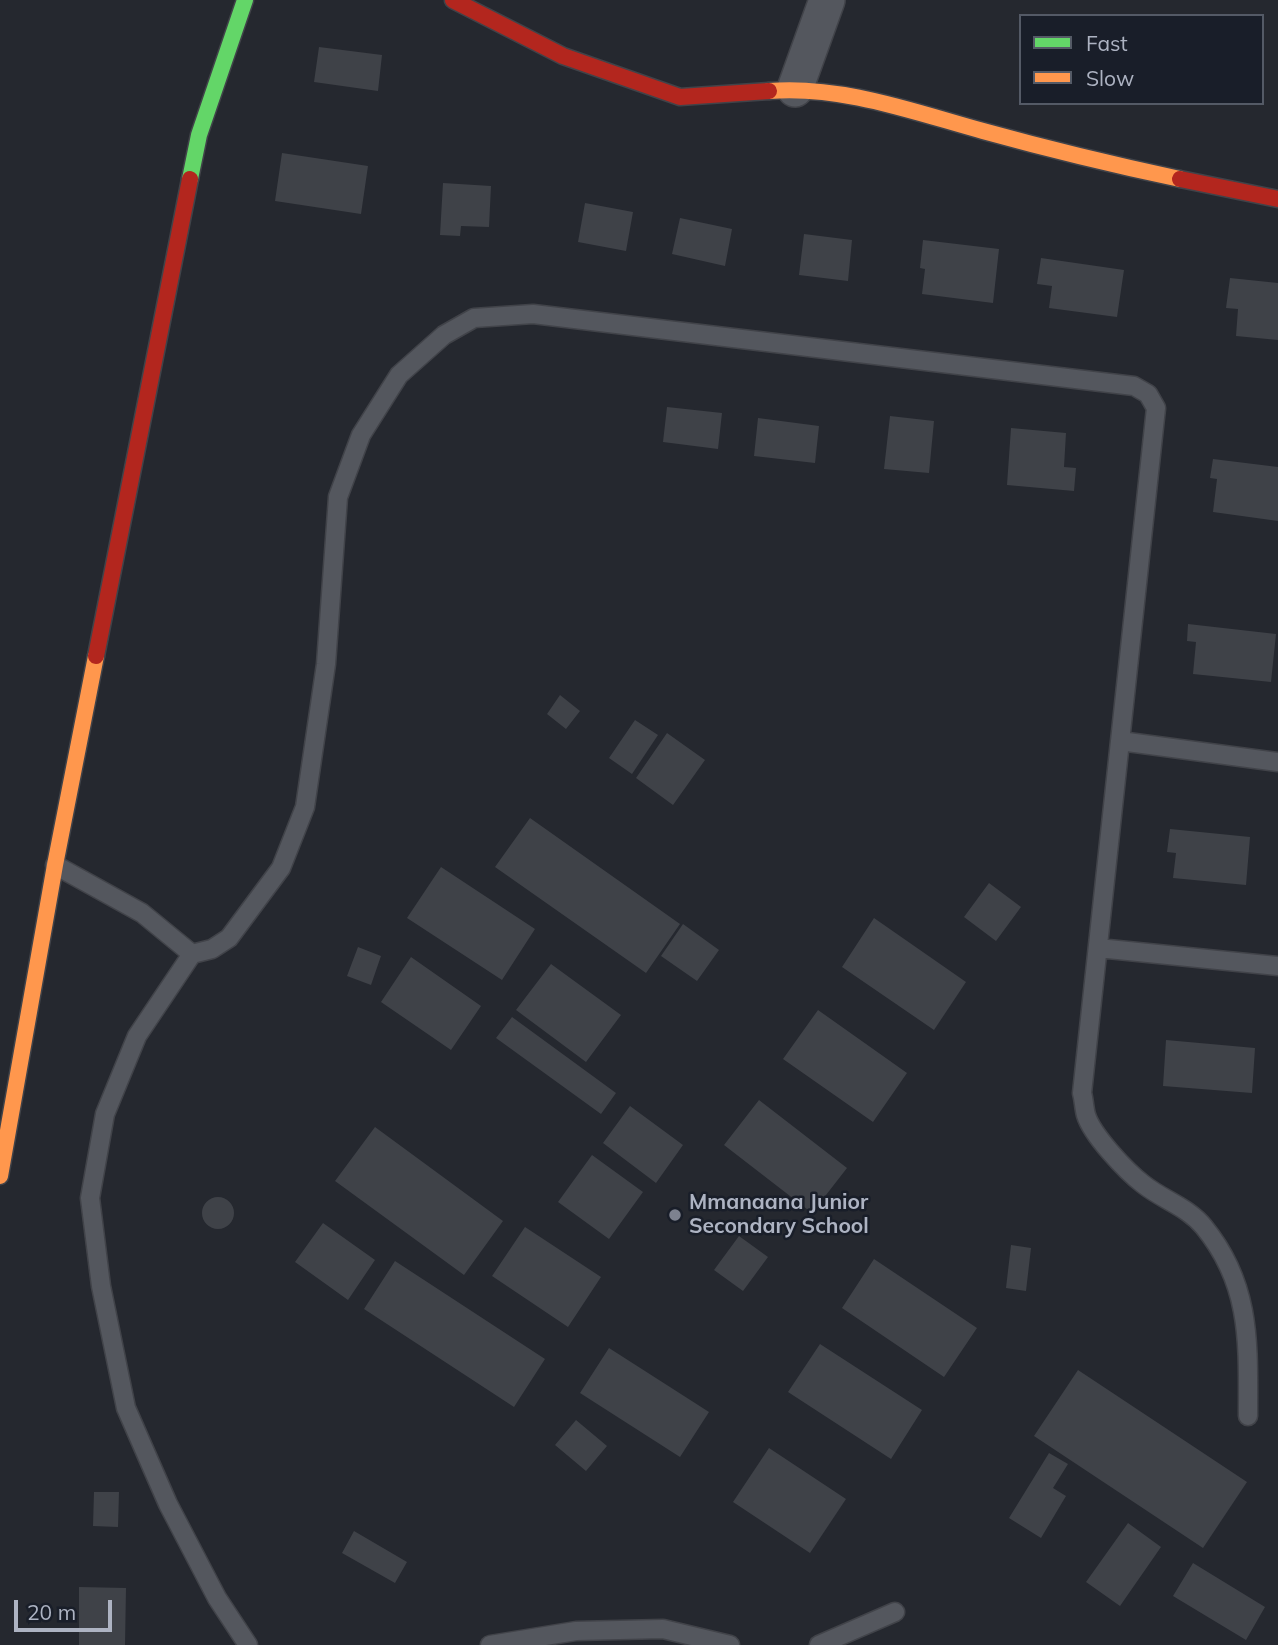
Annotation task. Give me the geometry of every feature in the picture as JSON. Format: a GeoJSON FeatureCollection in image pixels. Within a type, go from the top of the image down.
{"type":"FeatureCollection","features":[{"type":"Feature","properties":{"kind":"street"},"geometry":{"type":"LineString","coordinates":[[0,1176],[55,865],[199,135],[246,0]]}},
{"type":"Feature","properties":{"kind":"street"},"geometry":{"type":"LineString","coordinates":[[453,0],[563,56],[680,97],[795,89],[871,100],[1087,160],[1278,199]]}},
{"type":"Feature","properties":{"kind":"street"},"geometry":{"type":"LineString","coordinates":[[795,89],[827,0]]}},
{"type":"Feature","properties":{"kind":"lane"},"geometry":{"type":"LineString","coordinates":[[248,1645],[217,1598],[168,1504],[126,1408],[101,1286],[90,1198],[105,1114],[137,1036],[192,954],[212,949],[229,938],[281,868],[305,807],[326,664],[338,497],[360,435],[399,375],[444,335],[474,318],[533,314],[1134,386],[1148,394],[1156,408],[1083,1093],[1086,1117],[1105,1144],[1143,1185],[1182,1207],[1204,1227],[1222,1254],[1241,1297],[1248,1338],[1248,1416]]}},
{"type":"Feature","properties":{"kind":"lane"},"geometry":{"type":"LineString","coordinates":[[1120,741],[1278,762]]}},
{"type":"Feature","properties":{"kind":"lane"},"geometry":{"type":"LineString","coordinates":[[55,865],[142,913],[192,954]]}},
{"type":"Feature","properties":{"kind":"lane"},"geometry":{"type":"LineString","coordinates":[[1098,948],[1278,966]]}},
{"type":"Feature","properties":{"kind":"lane"},"geometry":{"type":"LineString","coordinates":[[819,1645],[895,1612]]}},
{"type":"Feature","properties":{"kind":"lane"},"geometry":{"type":"LineString","coordinates":[[489,1645],[576,1631],[663,1629],[730,1645]]}},
{"type":"Feature","properties":{"kind":"building"},"geometry":{"type":"Polygon","coordinates":[[[319,47],[382,55],[378,91],[314,82],[319,47]]]}},
{"type":"Feature","properties":{"kind":"building"},"geometry":{"type":"Polygon","coordinates":[[[282,153],[368,166],[361,214],[275,201],[282,153]]]}},
{"type":"Feature","properties":{"kind":"building"},"geometry":{"type":"Polygon","coordinates":[[[443,183],[491,186],[489,227],[461,226],[460,236],[440,235],[443,183]]]}},
{"type":"Feature","properties":{"kind":"building"},"geometry":{"type":"Polygon","coordinates":[[[585,203],[633,212],[626,251],[578,242],[585,203]]]}},
{"type":"Feature","properties":{"kind":"building"},"geometry":{"type":"Polygon","coordinates":[[[680,218],[732,229],[725,266],[672,254],[680,218]]]}},
{"type":"Feature","properties":{"kind":"building"},"geometry":{"type":"Polygon","coordinates":[[[804,234],[852,240],[848,281],[799,275],[804,234]]]}},
{"type":"Feature","properties":{"kind":"building"},"geometry":{"type":"Polygon","coordinates":[[[923,240],[999,249],[993,303],[922,294],[925,269],[920,268],[923,240]]]}},
{"type":"Feature","properties":{"kind":"building"},"geometry":{"type":"Polygon","coordinates":[[[1041,258],[1124,270],[1117,317],[1049,308],[1052,286],[1037,284],[1041,258]]]}},
{"type":"Feature","properties":{"kind":"building"},"geometry":{"type":"Polygon","coordinates":[[[1230,278],[1278,283],[1278,340],[1236,336],[1238,309],[1226,308],[1230,278]]]}},
{"type":"Feature","properties":{"kind":"building"},"geometry":{"type":"Polygon","coordinates":[[[667,407],[722,413],[718,449],[663,442],[667,407]]]}},
{"type":"Feature","properties":{"kind":"building"},"geometry":{"type":"Polygon","coordinates":[[[890,416],[934,421],[929,473],[884,469],[890,416]]]}},
{"type":"Feature","properties":{"kind":"building"},"geometry":{"type":"Polygon","coordinates":[[[758,418],[819,426],[815,463],[754,456],[758,418]]]}},
{"type":"Feature","properties":{"kind":"building"},"geometry":{"type":"Polygon","coordinates":[[[1011,428],[1066,433],[1064,467],[1076,468],[1074,491],[1007,485],[1011,428]]]}},
{"type":"Feature","properties":{"kind":"building"},"geometry":{"type":"Polygon","coordinates":[[[1213,459],[1278,467],[1278,521],[1213,512],[1217,479],[1210,478],[1213,459]]]}},
{"type":"Feature","properties":{"kind":"building"},"geometry":{"type":"Polygon","coordinates":[[[1188,624],[1276,634],[1271,682],[1193,674],[1196,642],[1187,641],[1188,624]]]}},
{"type":"Feature","properties":{"kind":"building"},"geometry":{"type":"Polygon","coordinates":[[[560,695],[580,711],[566,729],[547,714],[560,695]]]}},
{"type":"Feature","properties":{"kind":"building"},"geometry":{"type":"Polygon","coordinates":[[[635,720],[658,735],[632,774],[609,758],[635,720]]]}},
{"type":"Feature","properties":{"kind":"building"},"geometry":{"type":"Polygon","coordinates":[[[667,733],[705,760],[673,805],[636,778],[667,733]]]}},
{"type":"Feature","properties":{"kind":"building"},"geometry":{"type":"Polygon","coordinates":[[[530,818],[680,924],[646,973],[495,867],[530,818]]]}},
{"type":"Feature","properties":{"kind":"building"},"geometry":{"type":"Polygon","coordinates":[[[1170,829],[1250,837],[1246,885],[1173,878],[1176,853],[1167,852],[1170,829]]]}},
{"type":"Feature","properties":{"kind":"building"},"geometry":{"type":"Polygon","coordinates":[[[441,867],[535,929],[502,980],[407,918],[441,867]]]}},
{"type":"Feature","properties":{"kind":"building"},"geometry":{"type":"Polygon","coordinates":[[[989,883],[1021,907],[996,941],[964,917],[989,883]]]}},
{"type":"Feature","properties":{"kind":"building"},"geometry":{"type":"Polygon","coordinates":[[[874,918],[966,982],[934,1030],[842,967],[874,918]]]}},
{"type":"Feature","properties":{"kind":"building"},"geometry":{"type":"Polygon","coordinates":[[[683,924],[719,950],[697,981],[661,956],[683,924]]]}},
{"type":"Feature","properties":{"kind":"building"},"geometry":{"type":"Polygon","coordinates":[[[358,947],[381,956],[371,985],[347,976],[358,947]]]}},
{"type":"Feature","properties":{"kind":"building"},"geometry":{"type":"Polygon","coordinates":[[[411,957],[481,1006],[451,1050],[381,1002],[411,957]]]}},
{"type":"Feature","properties":{"kind":"building"},"geometry":{"type":"Polygon","coordinates":[[[551,964],[621,1015],[586,1062],[516,1010],[551,964]]]}},
{"type":"Feature","properties":{"kind":"building"},"geometry":{"type":"Polygon","coordinates":[[[818,1010],[907,1073],[873,1122],[783,1059],[818,1010]]]}},
{"type":"Feature","properties":{"kind":"building"},"geometry":{"type":"Polygon","coordinates":[[[512,1017],[616,1093],[601,1114],[496,1038],[512,1017]]]}},
{"type":"Feature","properties":{"kind":"building"},"geometry":{"type":"Polygon","coordinates":[[[1166,1040],[1255,1048],[1252,1093],[1163,1086],[1166,1040]]]}},
{"type":"Feature","properties":{"kind":"building"},"geometry":{"type":"Polygon","coordinates":[[[759,1100],[847,1168],[812,1213],[724,1145],[759,1100]]]}},
{"type":"Feature","properties":{"kind":"building"},"geometry":{"type":"Polygon","coordinates":[[[630,1106],[683,1145],[656,1183],[603,1143],[630,1106]]]}},
{"type":"Feature","properties":{"kind":"building"},"geometry":{"type":"Polygon","coordinates":[[[375,1127],[503,1221],[464,1275],[335,1181],[375,1127]]]}},
{"type":"Feature","properties":{"kind":"building"},"geometry":{"type":"Polygon","coordinates":[[[592,1155],[643,1192],[609,1239],[558,1202],[592,1155]]]}},
{"type":"Feature","properties":{"kind":"building"},"geometry":{"type":"Polygon","coordinates":[[[218,1197],[230,1201],[234,1213],[230,1225],[218,1229],[206,1225],[202,1213],[206,1201],[218,1197]]]}},
{"type":"Feature","properties":{"kind":"building"},"geometry":{"type":"Polygon","coordinates":[[[323,1223],[375,1260],[348,1300],[295,1262],[323,1223]]]}},
{"type":"Feature","properties":{"kind":"building"},"geometry":{"type":"Polygon","coordinates":[[[525,1227],[601,1277],[568,1327],[492,1276],[525,1227]]]}},
{"type":"Feature","properties":{"kind":"building"},"geometry":{"type":"Polygon","coordinates":[[[739,1236],[768,1257],[743,1291],[714,1270],[739,1236]]]}},
{"type":"Feature","properties":{"kind":"building"},"geometry":{"type":"Polygon","coordinates":[[[1011,1245],[1031,1248],[1026,1291],[1006,1288],[1011,1245]]]}},
{"type":"Feature","properties":{"kind":"building"},"geometry":{"type":"Polygon","coordinates":[[[874,1259],[977,1328],[944,1377],[842,1308],[874,1259]]]}},
{"type":"Feature","properties":{"kind":"building"},"geometry":{"type":"Polygon","coordinates":[[[395,1261],[545,1359],[514,1407],[364,1309],[395,1261]]]}},
{"type":"Feature","properties":{"kind":"building"},"geometry":{"type":"Polygon","coordinates":[[[820,1344],[922,1410],[891,1459],[788,1392],[820,1344]]]}},
{"type":"Feature","properties":{"kind":"building"},"geometry":{"type":"Polygon","coordinates":[[[609,1348],[709,1412],[680,1457],[580,1393],[609,1348]]]}},
{"type":"Feature","properties":{"kind":"building"},"geometry":{"type":"Polygon","coordinates":[[[1078,1370],[1247,1482],[1203,1548],[1034,1436],[1078,1370]]]}},
{"type":"Feature","properties":{"kind":"building"},"geometry":{"type":"Polygon","coordinates":[[[576,1420],[607,1446],[586,1471],[555,1445],[576,1420]]]}},
{"type":"Feature","properties":{"kind":"building"},"geometry":{"type":"Polygon","coordinates":[[[769,1448],[846,1499],[810,1553],[733,1502],[769,1448]]]}},
{"type":"Feature","properties":{"kind":"building"},"geometry":{"type":"Polygon","coordinates":[[[1049,1453],[1068,1464],[1053,1488],[1066,1496],[1041,1538],[1009,1518],[1049,1453]]]}},
{"type":"Feature","properties":{"kind":"building"},"geometry":{"type":"Polygon","coordinates":[[[94,1492],[119,1492],[118,1527],[93,1526],[94,1492]]]}},
{"type":"Feature","properties":{"kind":"building"},"geometry":{"type":"Polygon","coordinates":[[[1128,1523],[1161,1547],[1120,1606],[1086,1582],[1128,1523]]]}},
{"type":"Feature","properties":{"kind":"building"},"geometry":{"type":"Polygon","coordinates":[[[354,1531],[407,1562],[395,1583],[342,1553],[354,1531]]]}},
{"type":"Feature","properties":{"kind":"building"},"geometry":{"type":"Polygon","coordinates":[[[1193,1563],[1265,1607],[1246,1640],[1173,1596],[1193,1563]]]}},
{"type":"Feature","properties":{"kind":"building"},"geometry":{"type":"Polygon","coordinates":[[[79,1587],[126,1588],[125,1645],[79,1645],[79,1587]]]}},
{"type":"Feature","properties":{"kind":"traffic: fast"},"geometry":{"type":"LineString","coordinates":[[190,179],[199,135],[245,0]]}},
{"type":"Feature","properties":{"kind":"traffic: slow"},"geometry":{"type":"LineString","coordinates":[[769,91],[796,90],[850,96],[904,108],[1007,138],[1180,179]]}},
{"type":"Feature","properties":{"kind":"traffic: slow"},"geometry":{"type":"LineString","coordinates":[[0,1176],[55,865],[96,656]]}},
{"type":"Feature","properties":{"kind":"traffic: jam"},"geometry":{"type":"LineString","coordinates":[[453,0],[563,56],[680,97],[769,91]]}},
{"type":"Feature","properties":{"kind":"traffic: jam"},"geometry":{"type":"LineString","coordinates":[[96,656],[190,179]]}},
{"type":"Feature","properties":{"kind":"traffic: jam"},"geometry":{"type":"LineString","coordinates":[[1180,179],[1278,199]]}},
{"type":"Feature","properties":{"kind":"place","name":"Mmanaana Junior Secondary School"},"geometry":{"type":"Point","coordinates":[675,1215]}}]}
